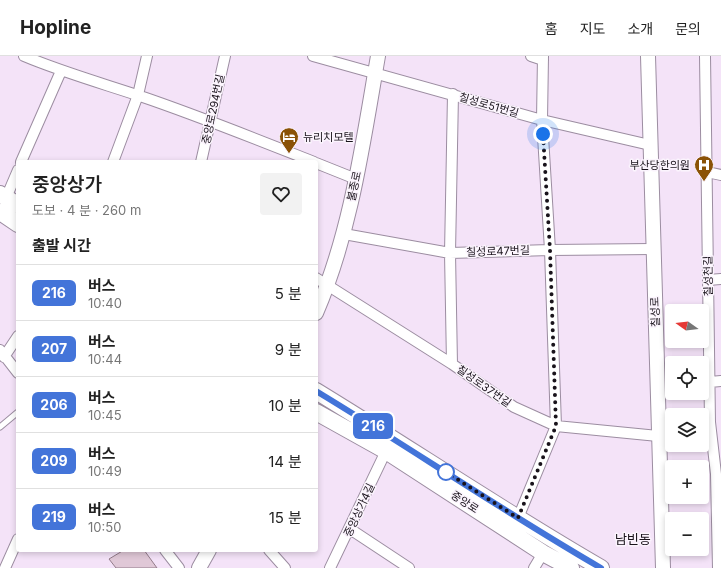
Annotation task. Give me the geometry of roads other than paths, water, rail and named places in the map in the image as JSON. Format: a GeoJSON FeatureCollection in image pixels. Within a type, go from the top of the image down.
{"type":"FeatureCollection","features":[{"type":"Feature","properties":{"kind":"main road"},"geometry":{"type":"LineString","coordinates":[[6,202],[16,220]]}},
{"type":"Feature","properties":{"kind":"main road","name":"중앙로"},"geometry":{"type":"LineString","coordinates":[[318,392],[518,518],[601,568]]}},
{"type":"Feature","properties":{"kind":"main road","name":"중앙로"},"geometry":{"type":"LineString","coordinates":[[318,413],[386,451],[543,553],[571,568]]}},
{"type":"Feature","properties":{"kind":"street"},"geometry":{"type":"LineString","coordinates":[[24,56],[60,71],[211,121],[310,160]]}},
{"type":"Feature","properties":{"kind":"street"},"geometry":{"type":"LineString","coordinates":[[114,160],[138,96],[147,56]]}},
{"type":"Feature","properties":{"kind":"street","name":"중앙로294번길"},"geometry":{"type":"LineString","coordinates":[[201,160],[225,56]]}},
{"type":"Feature","properties":{"kind":"street","name":"칠성로51번길"},"geometry":{"type":"LineString","coordinates":[[313,56],[542,120],[650,145]]}},
{"type":"Feature","properties":{"kind":"street","name":"불종로"},"geometry":{"type":"LineString","coordinates":[[318,303],[322,282],[344,234],[356,179],[378,56]]}},
{"type":"Feature","properties":{"kind":"street"},"geometry":{"type":"LineString","coordinates":[[518,518],[556,426],[550,250],[542,120],[543,58],[531,56]]}},
{"type":"Feature","properties":{"kind":"street","name":"칠성로"},"geometry":{"type":"LineString","coordinates":[[648,56],[662,568]]}},
{"type":"Feature","properties":{"kind":"street","name":"칠성천길"},"geometry":{"type":"LineString","coordinates":[[705,56],[710,422],[719,474],[718,568]]}},
{"type":"Feature","properties":{"kind":"street"},"geometry":{"type":"LineString","coordinates":[[23,160],[60,71]]}},
{"type":"Feature","properties":{"kind":"street"},"geometry":{"type":"LineString","coordinates":[[452,364],[450,253],[453,94]]}},
{"type":"Feature","properties":{"kind":"street"},"geometry":{"type":"LineString","coordinates":[[318,163],[356,179]]}},
{"type":"Feature","properties":{"kind":"street"},"geometry":{"type":"LineString","coordinates":[[707,172],[721,175]]}},
{"type":"Feature","properties":{"kind":"street"},"geometry":{"type":"LineString","coordinates":[[6,202],[16,175]]}},
{"type":"Feature","properties":{"kind":"street","name":"칠성로47번길"},"geometry":{"type":"LineString","coordinates":[[344,234],[450,253],[653,249]]}},
{"type":"Feature","properties":{"kind":"street"},"geometry":{"type":"LineString","coordinates":[[708,280],[721,279]]}},
{"type":"Feature","properties":{"kind":"street","name":"칠성로37번길"},"geometry":{"type":"LineString","coordinates":[[322,282],[452,364],[514,408],[556,426],[658,436]]}},
{"type":"Feature","properties":{"kind":"street"},"geometry":{"type":"LineString","coordinates":[[16,338],[2,353],[16,370]]}},
{"type":"Feature","properties":{"kind":"street"},"geometry":{"type":"LineString","coordinates":[[710,382],[721,382]]}},
{"type":"Feature","properties":{"kind":"street","name":"중앙상가4길"},"geometry":{"type":"LineString","coordinates":[[330,568],[350,529],[386,451]]}},
{"type":"Feature","properties":{"kind":"street"},"geometry":{"type":"LineString","coordinates":[[350,529],[409,568]]}},
{"type":"Feature","properties":{"kind":"street"},"geometry":{"type":"LineString","coordinates":[[0,567],[5,568],[16,543]]}},
{"type":"Feature","properties":{"kind":"street"},"geometry":{"type":"LineString","coordinates":[[167,552],[179,568]]}},
{"type":"Feature","properties":{"kind":"street"},"geometry":{"type":"LineString","coordinates":[[199,568],[207,552]]}},
{"type":"Feature","properties":{"kind":"street"},"geometry":{"type":"LineString","coordinates":[[271,552],[285,568]]}},
{"type":"Feature","properties":{"kind":"street"},"geometry":{"type":"LineString","coordinates":[[534,568],[543,553]]}},
{"type":"Feature","properties":{"kind":"lane"},"geometry":{"type":"LineString","coordinates":[[0,427],[16,414]]}},
{"type":"Feature","properties":{"kind":"place","name":"뉴리치모텔"},"geometry":{"type":"Point","coordinates":[289,154]}},
{"type":"Feature","properties":{"kind":"place","name":"부산당한의원"},"geometry":{"type":"Point","coordinates":[704,182]}},
{"type":"Feature","properties":{"kind":"district","name":"남빈동"},"geometry":{"type":"Point","coordinates":[633,539]}}]}
